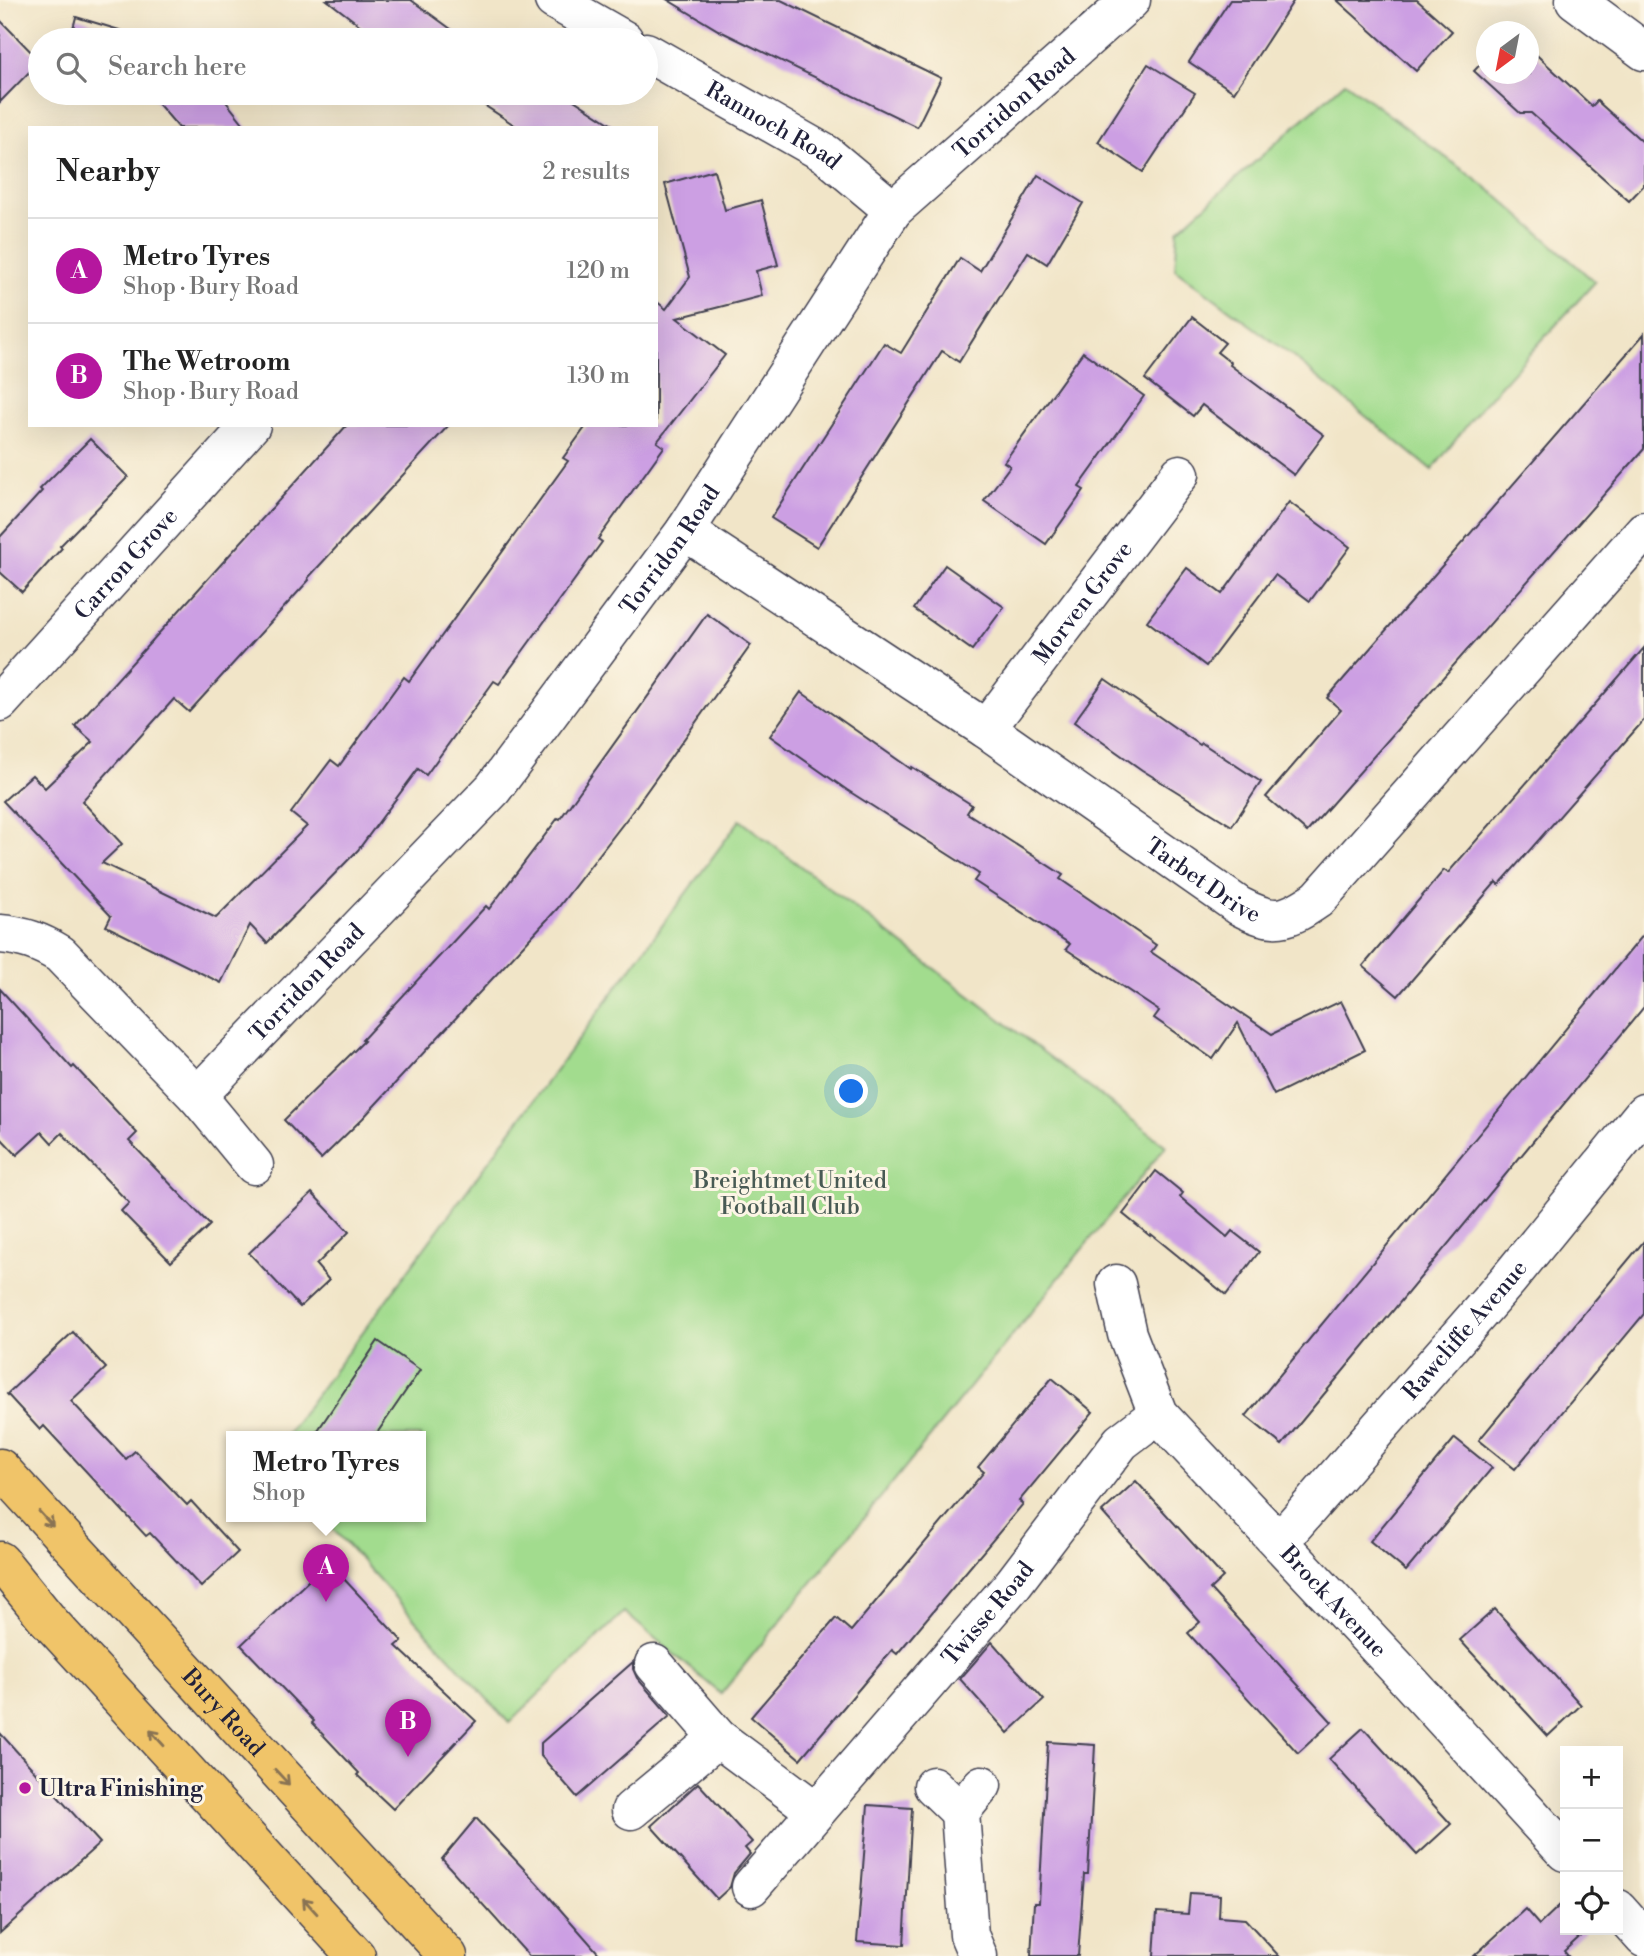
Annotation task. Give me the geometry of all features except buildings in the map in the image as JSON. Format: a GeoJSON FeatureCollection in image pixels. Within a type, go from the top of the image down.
{"type":"FeatureCollection","features":[{"type":"Feature","properties":{"kind":"highway","name":"Bury Road"},"geometry":{"type":"LineString","coordinates":[[0,1468],[448,1956]]}},
{"type":"Feature","properties":{"kind":"highway"},"geometry":{"type":"LineString","coordinates":[[0,1561],[48,1620],[356,1956]]}},
{"type":"Feature","properties":{"kind":"street"},"geometry":{"type":"LineString","coordinates":[[554,0],[603,28]]}},
{"type":"Feature","properties":{"kind":"street","name":"Torridon Road"},"geometry":{"type":"LineString","coordinates":[[197,1096],[493,789],[685,531],[893,210],[1131,0]]}},
{"type":"Feature","properties":{"kind":"street"},"geometry":{"type":"LineString","coordinates":[[1575,0],[1644,51]]}},
{"type":"Feature","properties":{"kind":"street","name":"Rannoch Road"},"geometry":{"type":"LineString","coordinates":[[658,59],[826,154],[893,210]]}},
{"type":"Feature","properties":{"kind":"street","name":"Carron Grove"},"geometry":{"type":"LineString","coordinates":[[0,702],[249,427]]}},
{"type":"Feature","properties":{"kind":"street","name":"Morven Grove"},"geometry":{"type":"LineString","coordinates":[[986,729],[1180,474]]}},
{"type":"Feature","properties":{"kind":"street","name":"Tarbet Drive"},"geometry":{"type":"LineString","coordinates":[[685,531],[986,729],[1239,906],[1257,915],[1279,920],[1301,911],[1318,899],[1644,531]]}},
{"type":"Feature","properties":{"kind":"street"},"geometry":{"type":"LineString","coordinates":[[0,934],[39,941],[60,954],[197,1096],[254,1165]]}},
{"type":"Feature","properties":{"kind":"street","name":"Rawcliffe Avenue"},"geometry":{"type":"LineString","coordinates":[[1279,1542],[1508,1280],[1644,1113]]}},
{"type":"Feature","properties":{"kind":"street","name":"Brock Avenue"},"geometry":{"type":"LineString","coordinates":[[1116,1284],[1113,1339],[1158,1414],[1560,1847]]}},
{"type":"Feature","properties":{"kind":"street","name":"Twisse Road"},"geometry":{"type":"LineString","coordinates":[[751,1887],[1013,1584],[1121,1442],[1158,1414]]}},
{"type":"Feature","properties":{"kind":"street"},"geometry":{"type":"LineString","coordinates":[[654,1664],[718,1738],[816,1811]]}},
{"type":"Feature","properties":{"kind":"street"},"geometry":{"type":"LineString","coordinates":[[631,1810],[718,1738]]}},
{"type":"Feature","properties":{"kind":"street"},"geometry":{"type":"LineString","coordinates":[[933,1786],[971,1799],[969,1935],[978,1956]]}},
{"type":"Feature","properties":{"kind":"street"},"geometry":{"type":"LineString","coordinates":[[1623,1915],[1644,1938]]}},
{"type":"Feature","properties":{"kind":"green space"},"geometry":{"type":"Polygon","coordinates":[[[1345,82],[1495,194],[1595,282],[1482,406],[1432,470],[1288,353],[1175,269],[1178,230],[1345,82]]]}},
{"type":"Feature","properties":{"kind":"green space","name":"Breightmet United Football Club"},"geometry":{"type":"Polygon","coordinates":[[[740,820],[1166,1146],[721,1694],[624,1612],[509,1723],[326,1522],[426,1522],[426,1431],[290,1431],[740,820]]]}},
{"type":"Feature","properties":{"kind":"place","name":"Metro Tyres"},"geometry":{"type":"Point","coordinates":[326,1602]}},
{"type":"Feature","properties":{"kind":"place","name":"The Wetroom"},"geometry":{"type":"Point","coordinates":[408,1757]}},
{"type":"Feature","properties":{"kind":"place","name":"Ultra Finishing"},"geometry":{"type":"Point","coordinates":[25,1788]}}]}
